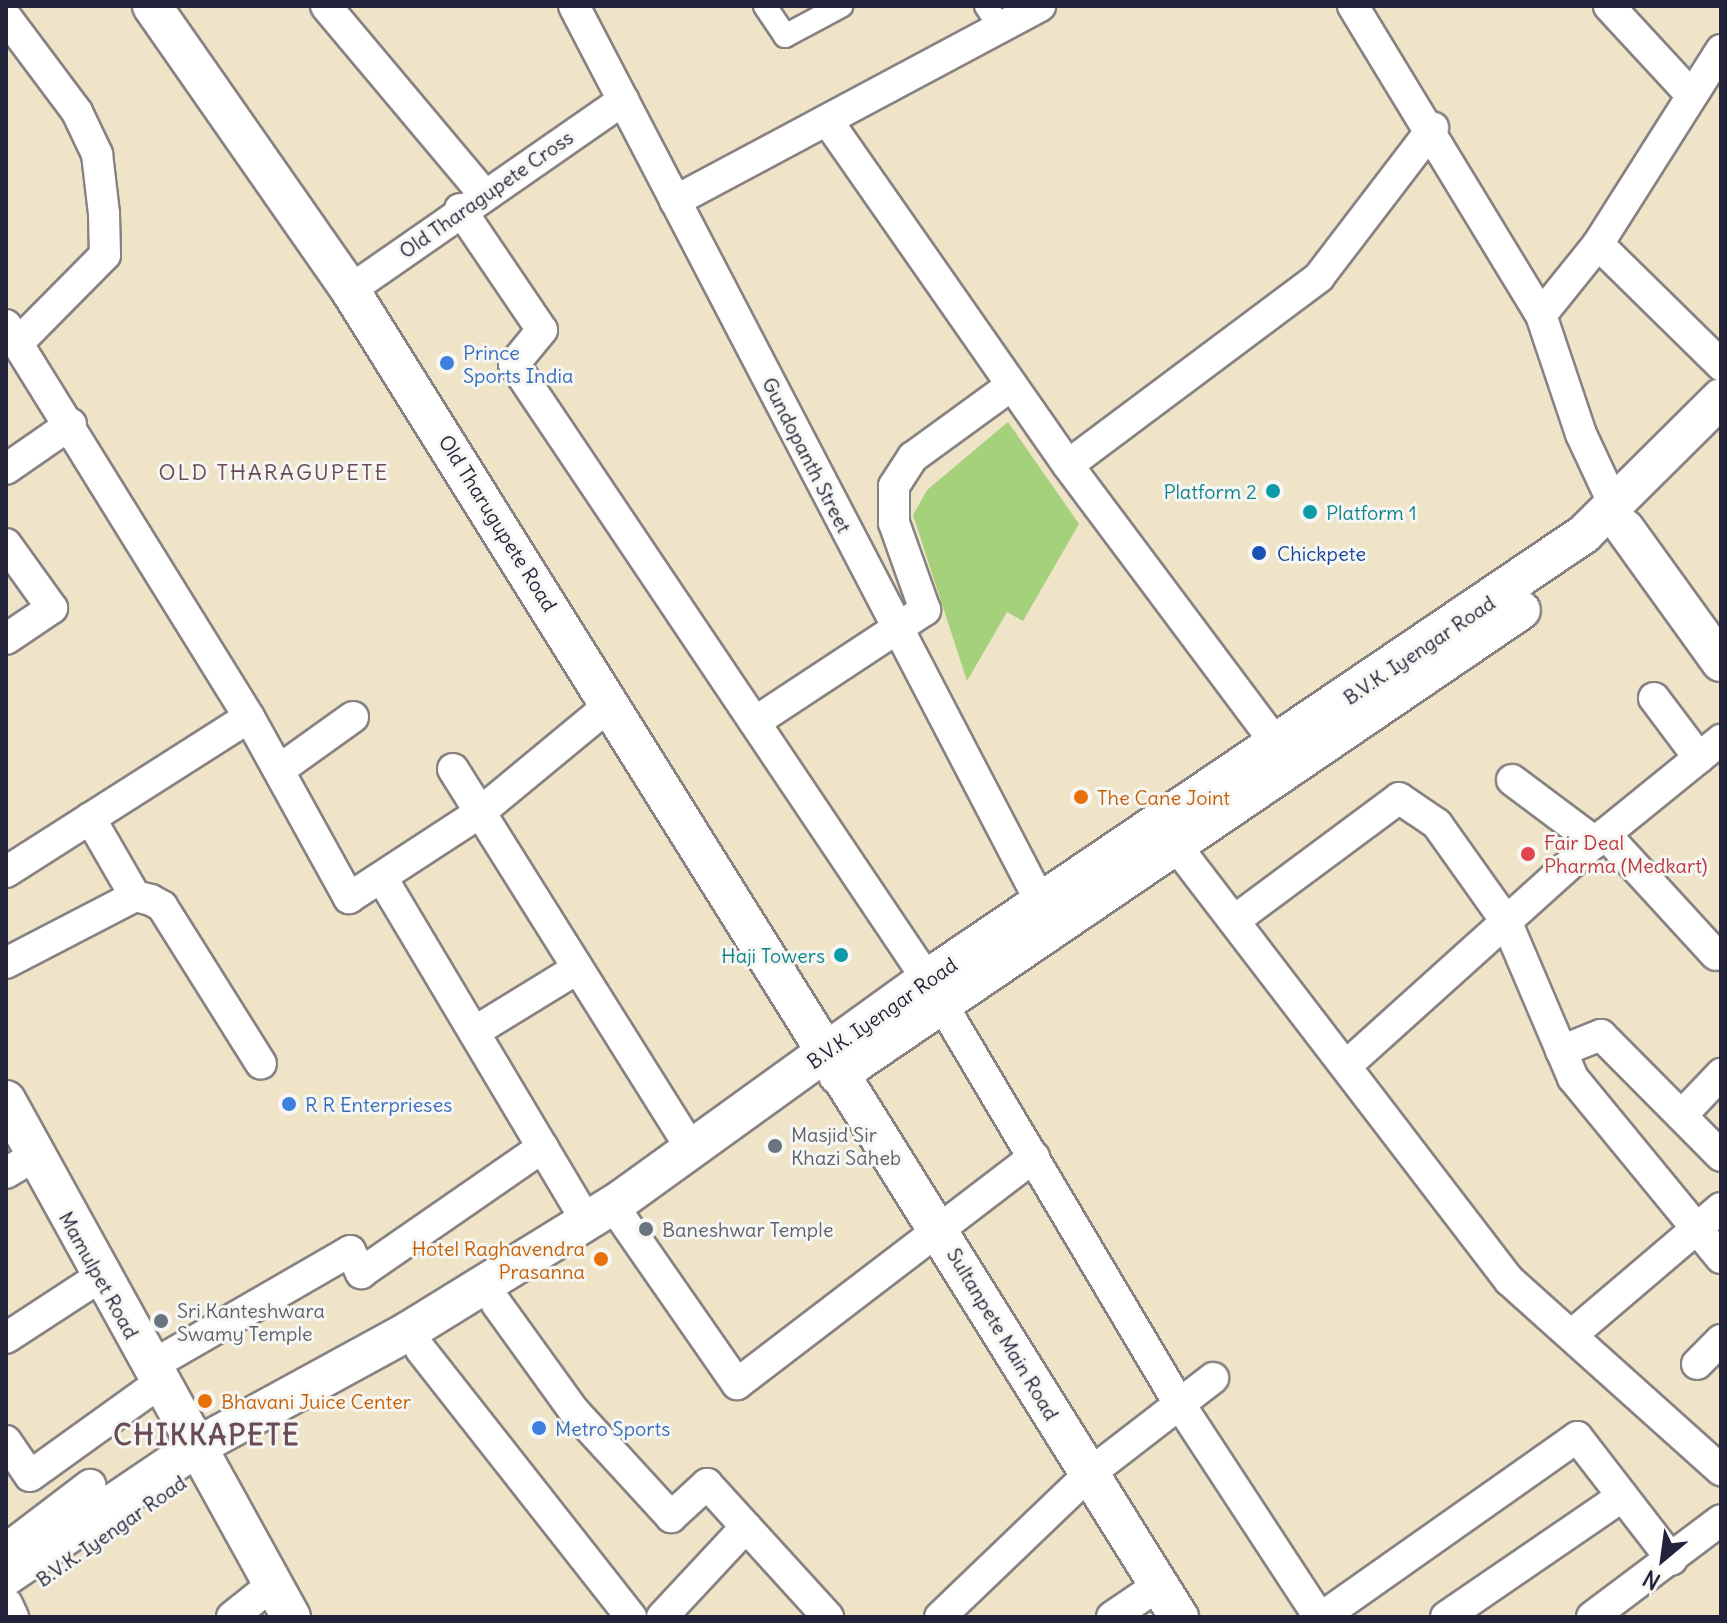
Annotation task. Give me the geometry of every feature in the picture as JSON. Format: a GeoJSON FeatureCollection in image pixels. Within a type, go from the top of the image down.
{"type":"FeatureCollection","features":[{"type":"Feature","properties":{"kind":"street","name":"Old Tharugupete Road"},"geometry":{"type":"LineString","coordinates":[[152,6],[350,290],[837,1060]]}},
{"type":"Feature","properties":{"kind":"street"},"geometry":{"type":"LineString","coordinates":[[326,6],[472,201],[542,330],[514,364],[934,992],[1179,1403],[1321,1617],[1577,1437],[1672,1560]]}},
{"type":"Feature","properties":{"kind":"street","name":"Gundopanth Street"},"geometry":{"type":"LineString","coordinates":[[574,6],[1048,917]]}},
{"type":"Feature","properties":{"kind":"street"},"geometry":{"type":"LineString","coordinates":[[765,6],[785,36],[841,6]]}},
{"type":"Feature","properties":{"kind":"street"},"geometry":{"type":"LineString","coordinates":[[675,201],[827,120],[993,17],[1040,6]]}},
{"type":"Feature","properties":{"kind":"street"},"geometry":{"type":"LineString","coordinates":[[1353,6],[1433,128],[1541,315],[1581,434],[1620,518],[1721,662]]}},
{"type":"Feature","properties":{"kind":"street"},"geometry":{"type":"LineString","coordinates":[[1609,6],[1691,95]]}},
{"type":"Feature","properties":{"kind":"street"},"geometry":{"type":"LineString","coordinates":[[6,17],[77,112],[97,154],[105,255],[12,334],[71,424],[249,717],[349,898],[478,814],[612,703]]}},
{"type":"Feature","properties":{"kind":"street"},"geometry":{"type":"LineString","coordinates":[[1541,315],[1598,244],[1721,50]]}},
{"type":"Feature","properties":{"kind":"street","name":"Old Tharagupete Cross"},"geometry":{"type":"LineString","coordinates":[[350,290],[472,201],[623,100]]}},
{"type":"Feature","properties":{"kind":"street"},"geometry":{"type":"LineString","coordinates":[[827,120],[1068,465],[1278,746]]}},
{"type":"Feature","properties":{"kind":"street"},"geometry":{"type":"LineString","coordinates":[[1068,465],[1319,277],[1433,128]]}},
{"type":"Feature","properties":{"kind":"street"},"geometry":{"type":"LineString","coordinates":[[1598,244],[1721,365]]}},
{"type":"Feature","properties":{"kind":"street"},"geometry":{"type":"LineString","coordinates":[[755,722],[899,632],[925,610],[926,596],[894,523],[894,486],[913,457],[1012,385]]}},
{"type":"Feature","properties":{"kind":"street","name":"B.V.K. Iyengar Road"},"geometry":{"type":"LineString","coordinates":[[6,1604],[203,1455],[421,1350],[496,1303],[606,1221],[934,992],[1048,917],[1278,746],[1620,518],[1721,398]]}},
{"type":"Feature","properties":{"kind":"street"},"geometry":{"type":"LineString","coordinates":[[6,469],[71,424]]}},
{"type":"Feature","properties":{"kind":"street","name":"B.V.K. Iyengar Road"},"geometry":{"type":"LineString","coordinates":[[1048,917],[1177,847],[1464,654],[1721,434]]}},
{"type":"Feature","properties":{"kind":"street"},"geometry":{"type":"LineString","coordinates":[[6,544],[52,608],[6,639]]}},
{"type":"Feature","properties":{"kind":"street"},"geometry":{"type":"LineString","coordinates":[[1349,1063],[1600,838],[1710,749],[1654,698]]}},
{"type":"Feature","properties":{"kind":"street"},"geometry":{"type":"LineString","coordinates":[[6,872],[249,717]]}},
{"type":"Feature","properties":{"kind":"street"},"geometry":{"type":"LineString","coordinates":[[279,770],[353,717]]}},
{"type":"Feature","properties":{"kind":"street"},"geometry":{"type":"LineString","coordinates":[[453,769],[478,814],[691,1148]]}},
{"type":"Feature","properties":{"kind":"street"},"geometry":{"type":"LineString","coordinates":[[1512,780],[1600,838],[1716,955]]}},
{"type":"Feature","properties":{"kind":"street"},"geometry":{"type":"LineString","coordinates":[[1235,920],[1399,798],[1437,824],[1506,921],[1573,1078],[1690,1229],[1721,1258]]}},
{"type":"Feature","properties":{"kind":"street"},"geometry":{"type":"LineString","coordinates":[[90,818],[135,896],[162,906],[261,1064]]}},
{"type":"Feature","properties":{"kind":"street"},"geometry":{"type":"LineString","coordinates":[[1177,847],[1349,1063],[1509,1280],[1574,1333],[1721,1470]]}},
{"type":"Feature","properties":{"kind":"street"},"geometry":{"type":"LineString","coordinates":[[382,878],[543,1147],[737,1384],[873,1275],[941,1232],[1034,1157]]}},
{"type":"Feature","properties":{"kind":"street"},"geometry":{"type":"LineString","coordinates":[[6,963],[135,896]]}},
{"type":"Feature","properties":{"kind":"street"},"geometry":{"type":"LineString","coordinates":[[474,1032],[577,969]]}},
{"type":"Feature","properties":{"kind":"street"},"geometry":{"type":"LineString","coordinates":[[1561,1051],[1601,1035],[1721,1156]]}},
{"type":"Feature","properties":{"kind":"street","name":"B.V.K. Iyengar Road"},"geometry":{"type":"LineString","coordinates":[[6,1576],[203,1455],[606,1221],[691,1148],[837,1060]]}},
{"type":"Feature","properties":{"kind":"street","name":"Sultanpete Main Road"},"geometry":{"type":"LineString","coordinates":[[837,1060],[1179,1617]]}},
{"type":"Feature","properties":{"kind":"street"},"geometry":{"type":"LineString","coordinates":[[1682,1115],[1721,1074]]}},
{"type":"Feature","properties":{"kind":"street","name":"Mamulpet Road"},"geometry":{"type":"LineString","coordinates":[[6,1100],[20,1164],[98,1278],[156,1374],[291,1617]]}},
{"type":"Feature","properties":{"kind":"street"},"geometry":{"type":"LineString","coordinates":[[7,1444],[30,1476],[156,1374],[350,1251],[361,1273],[543,1147]]}},
{"type":"Feature","properties":{"kind":"street"},"geometry":{"type":"LineString","coordinates":[[1574,1333],[1690,1229],[1721,1208]]}},
{"type":"Feature","properties":{"kind":"street"},"geometry":{"type":"LineString","coordinates":[[6,1338],[98,1278]]}},
{"type":"Feature","properties":{"kind":"street"},"geometry":{"type":"LineString","coordinates":[[496,1303],[574,1411],[671,1517],[707,1484],[828,1617]]}},
{"type":"Feature","properties":{"kind":"street"},"geometry":{"type":"LineString","coordinates":[[1697,1364],[1721,1340]]}},
{"type":"Feature","properties":{"kind":"street"},"geometry":{"type":"LineString","coordinates":[[421,1350],[631,1617]]}},
{"type":"Feature","properties":{"kind":"street"},"geometry":{"type":"LineString","coordinates":[[940,1617],[1089,1474],[1213,1378]]}},
{"type":"Feature","properties":{"kind":"street"},"geometry":{"type":"LineString","coordinates":[[6,1549],[90,1485]]}},
{"type":"Feature","properties":{"kind":"street"},"geometry":{"type":"LineString","coordinates":[[1446,1617],[1623,1496]]}},
{"type":"Feature","properties":{"kind":"street"},"geometry":{"type":"LineString","coordinates":[[1592,1617],[1672,1560],[1721,1520]]}},
{"type":"Feature","properties":{"kind":"street"},"geometry":{"type":"LineString","coordinates":[[662,1617],[746,1527]]}},
{"type":"Feature","properties":{"kind":"street"},"geometry":{"type":"LineString","coordinates":[[232,1617],[273,1584]]}},
{"type":"Feature","properties":{"kind":"street"},"geometry":{"type":"LineString","coordinates":[[1112,1617],[1159,1585]]}},
{"type":"Feature","properties":{"kind":"street"},"geometry":{"type":"LineString","coordinates":[[6,1604],[13,1617]]}},
{"type":"Feature","properties":{"kind":"green space"},"geometry":{"type":"Polygon","coordinates":[[[1008,422],[1079,524],[1023,621],[1007,612],[967,681],[913,515],[927,490],[1008,422]]]}},
{"type":"Feature","properties":{"kind":"place","name":"Prince Sports India"},"geometry":{"type":"Point","coordinates":[447,363]}},
{"type":"Feature","properties":{"kind":"place","name":"Platform 2"},"geometry":{"type":"Point","coordinates":[1273,491]}},
{"type":"Feature","properties":{"kind":"place","name":"Platform 1"},"geometry":{"type":"Point","coordinates":[1310,512]}},
{"type":"Feature","properties":{"kind":"place","name":"Chickpete"},"geometry":{"type":"Point","coordinates":[1259,553]}},
{"type":"Feature","properties":{"kind":"place","name":"The Cane Joint"},"geometry":{"type":"Point","coordinates":[1081,797]}},
{"type":"Feature","properties":{"kind":"place","name":"Fair Deal Pharma (Medkart)"},"geometry":{"type":"Point","coordinates":[1528,854]}},
{"type":"Feature","properties":{"kind":"place","name":"Haji Towers"},"geometry":{"type":"Point","coordinates":[841,955]}},
{"type":"Feature","properties":{"kind":"place","name":"R R Enterprieses"},"geometry":{"type":"Point","coordinates":[289,1104]}},
{"type":"Feature","properties":{"kind":"place","name":"Masjid Sir Khazi Saheb"},"geometry":{"type":"Point","coordinates":[775,1146]}},
{"type":"Feature","properties":{"kind":"place","name":"Baneshwar Temple"},"geometry":{"type":"Point","coordinates":[646,1229]}},
{"type":"Feature","properties":{"kind":"place","name":"Hotel Raghavendra Prasanna"},"geometry":{"type":"Point","coordinates":[601,1259]}},
{"type":"Feature","properties":{"kind":"place","name":"Sri Kanteshwara Swamy Temple"},"geometry":{"type":"Point","coordinates":[161,1321]}},
{"type":"Feature","properties":{"kind":"place","name":"Bhavani Juice Center"},"geometry":{"type":"Point","coordinates":[205,1401]}},
{"type":"Feature","properties":{"kind":"place","name":"Metro Sports"},"geometry":{"type":"Point","coordinates":[539,1428]}},
{"type":"Feature","properties":{"kind":"district","name":"OLD THARAGUPETE"},"geometry":{"type":"Point","coordinates":[274,473]}},
{"type":"Feature","properties":{"kind":"district","name":"CHIKKAPETE"},"geometry":{"type":"Point","coordinates":[207,1435]}}]}
